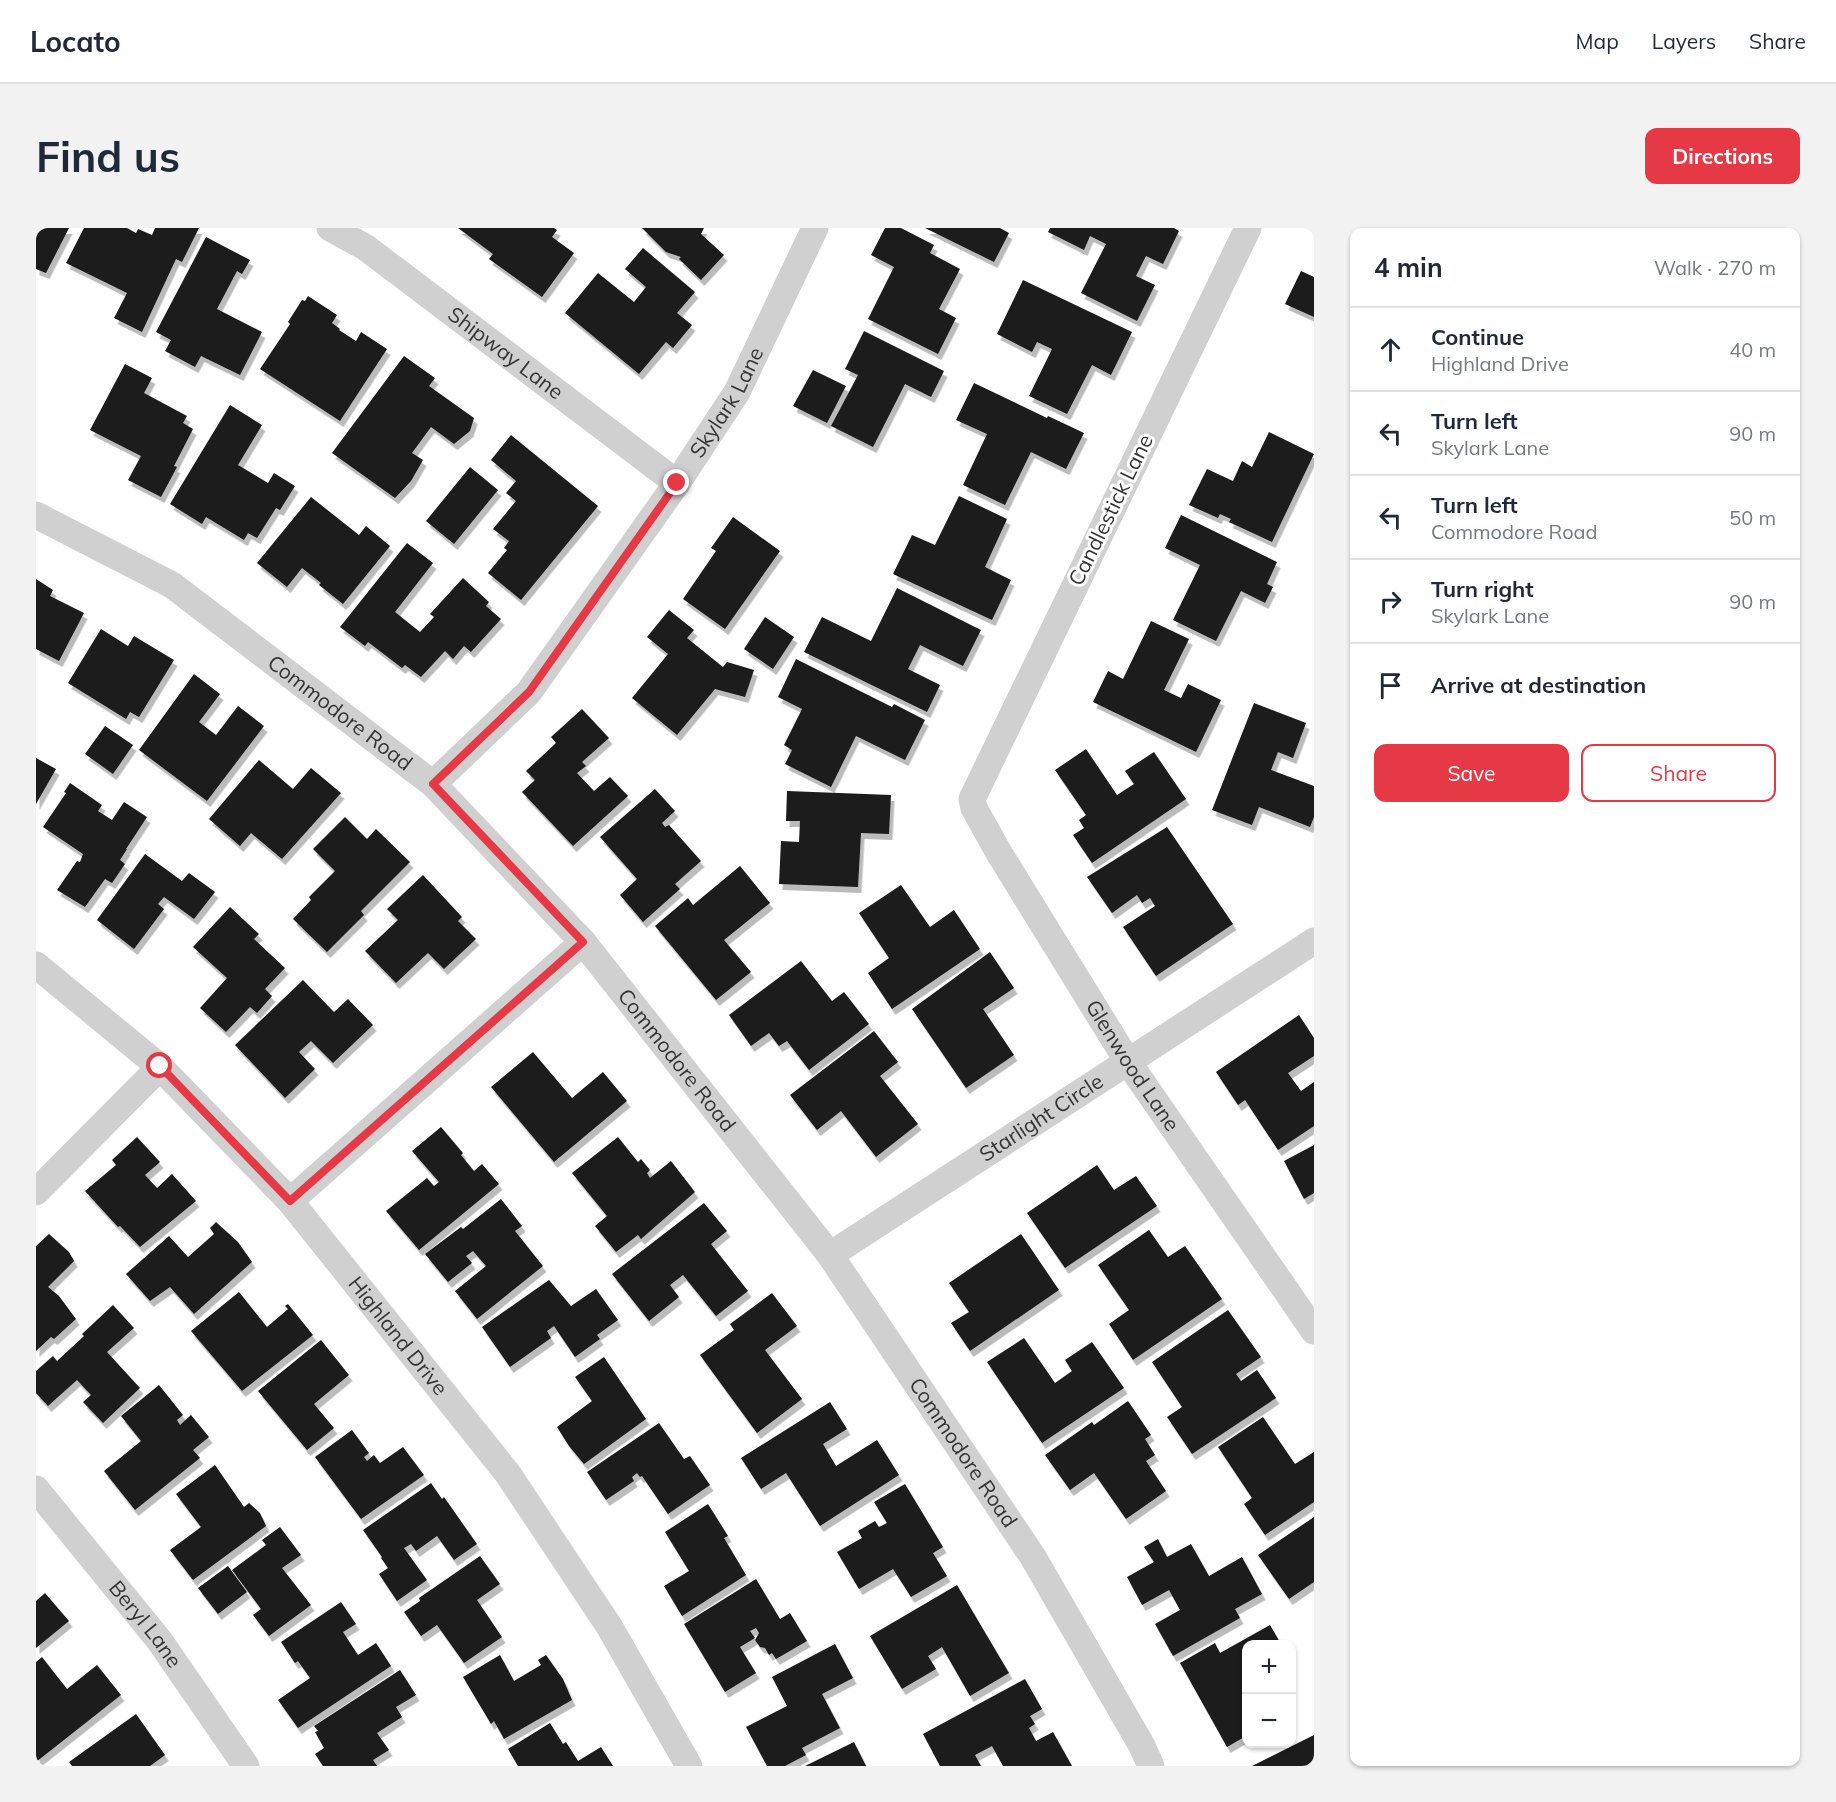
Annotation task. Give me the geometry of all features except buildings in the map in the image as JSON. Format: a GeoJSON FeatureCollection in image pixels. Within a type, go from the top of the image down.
{"type":"FeatureCollection","features":[{"type":"Feature","properties":{"kind":"street","name":"Shipway Lane"},"geometry":{"type":"LineString","coordinates":[[330,228],[370,237],[677,483]]}},
{"type":"Feature","properties":{"kind":"street","name":"Skylark Lane"},"geometry":{"type":"LineString","coordinates":[[433,784],[529,692],[677,483],[737,392],[815,228]]}},
{"type":"Feature","properties":{"kind":"street","name":"Candlestick Lane"},"geometry":{"type":"LineString","coordinates":[[974,792],[1248,228]]}},
{"type":"Feature","properties":{"kind":"street","name":"Commodore Road"},"geometry":{"type":"LineString","coordinates":[[36,514],[172,585],[433,784],[583,942],[830,1255],[1033,1557],[1142,1746],[1151,1766]]}},
{"type":"Feature","properties":{"kind":"street","name":"Glenwood Lane"},"geometry":{"type":"LineString","coordinates":[[974,792],[972,799],[974,808],[988,835],[1128,1062],[1314,1330]]}},
{"type":"Feature","properties":{"kind":"street","name":"Starlight Circle"},"geometry":{"type":"LineString","coordinates":[[830,1255],[1314,941]]}},
{"type":"Feature","properties":{"kind":"street"},"geometry":{"type":"LineString","coordinates":[[290,1201],[583,942]]}},
{"type":"Feature","properties":{"kind":"street","name":"Highland Drive"},"geometry":{"type":"LineString","coordinates":[[36,965],[160,1066],[290,1201],[508,1474],[609,1626],[689,1766]]}},
{"type":"Feature","properties":{"kind":"street"},"geometry":{"type":"LineString","coordinates":[[36,1192],[160,1066]]}},
{"type":"Feature","properties":{"kind":"street","name":"Beryl Lane"},"geometry":{"type":"LineString","coordinates":[[36,1489],[159,1640],[246,1766]]}},
{"type":"Feature","properties":{"kind":"route"},"geometry":{"type":"LineString","coordinates":[[160,1066],[290,1201],[583,942],[433,784],[529,692],[677,483]]}}]}
